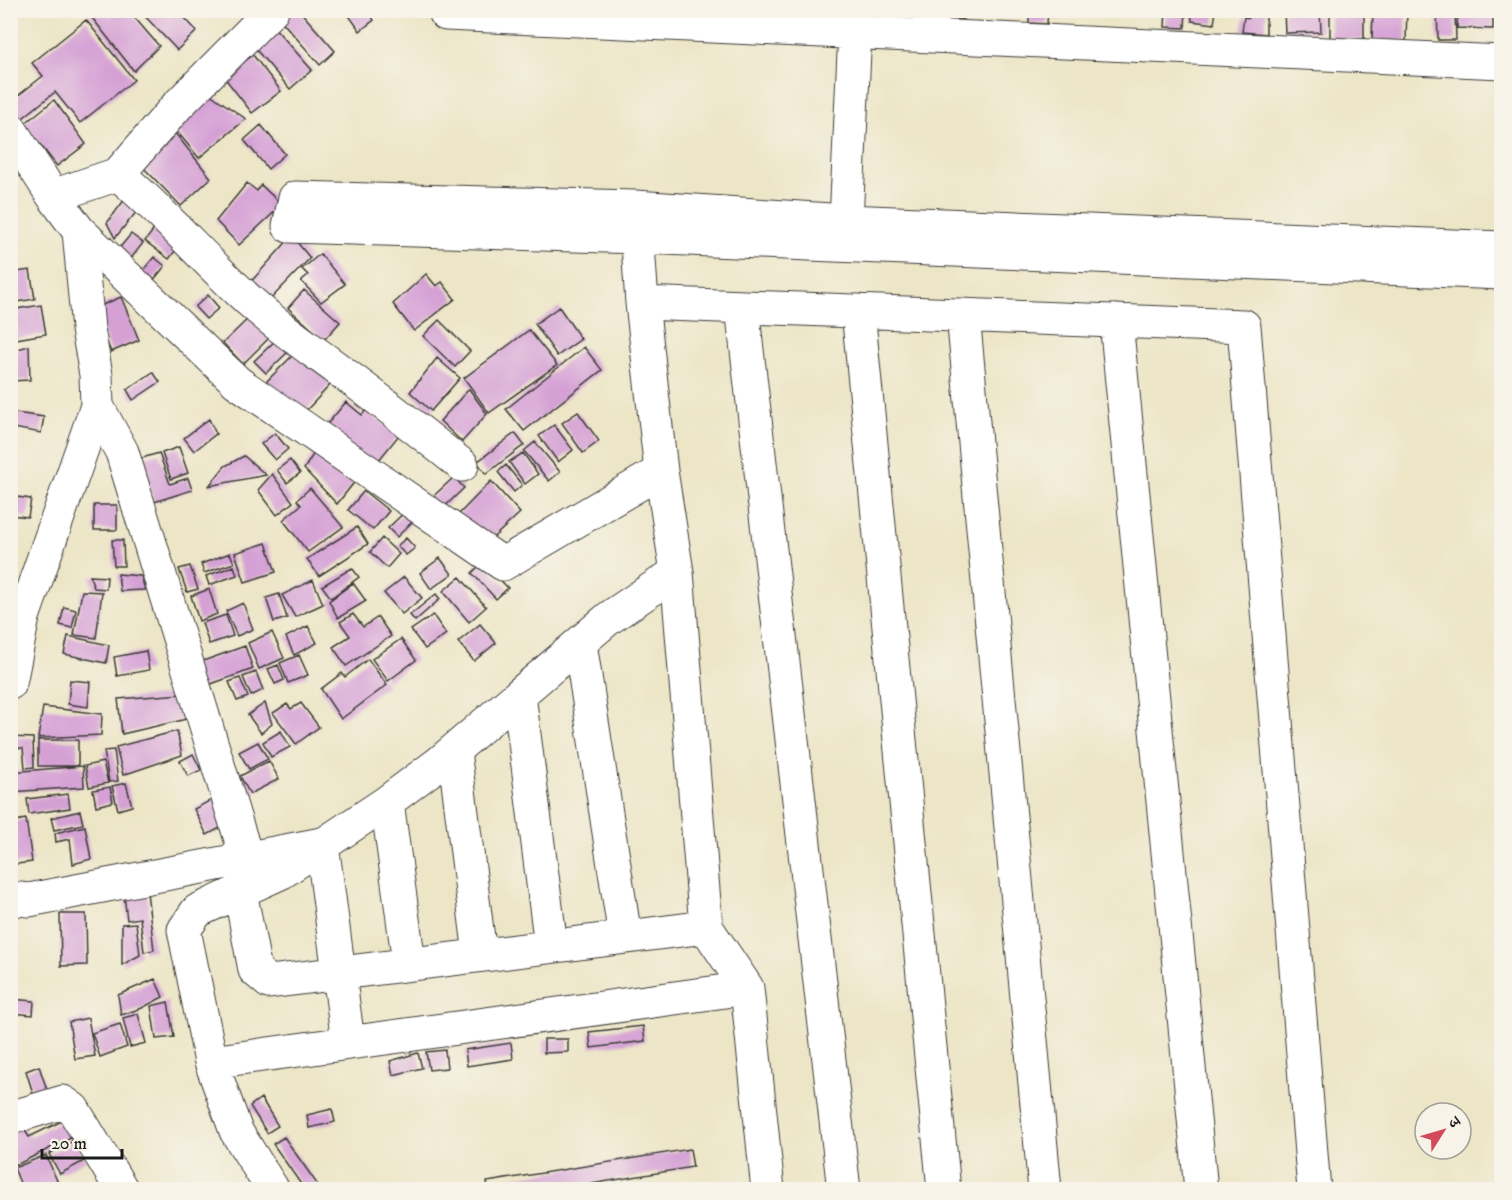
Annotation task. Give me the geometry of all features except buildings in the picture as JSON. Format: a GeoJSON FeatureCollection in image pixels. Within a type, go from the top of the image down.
{"type":"FeatureCollection","features":[{"type":"Feature","properties":{"kind":"street"},"geometry":{"type":"LineString","coordinates":[[53,196],[118,174],[177,106],[272,10]]}},
{"type":"Feature","properties":{"kind":"street"},"geometry":{"type":"LineString","coordinates":[[446,14],[856,21],[1502,62]]}},
{"type":"Feature","properties":{"kind":"street"},"geometry":{"type":"LineString","coordinates":[[846,221],[856,21]]}},
{"type":"Feature","properties":{"kind":"street"},"geometry":{"type":"LineString","coordinates":[[10,129],[78,231],[237,382],[503,564],[661,471]]}},
{"type":"Feature","properties":{"kind":"street"},"geometry":{"type":"LineString","coordinates":[[118,174],[155,205],[194,248],[253,304],[296,340],[363,387],[462,465]]}},
{"type":"Feature","properties":{"kind":"street"},"geometry":{"type":"LineString","coordinates":[[1502,248],[846,221],[637,222],[289,226],[295,198],[637,222],[1502,273]]}},
{"type":"Feature","properties":{"kind":"street"},"geometry":{"type":"LineString","coordinates":[[637,222],[642,303],[661,471],[677,572],[706,927],[747,988],[768,1190]]}},
{"type":"Feature","properties":{"kind":"street"},"geometry":{"type":"LineString","coordinates":[[10,683],[23,617],[97,406],[96,375],[88,329],[78,231]]}},
{"type":"Feature","properties":{"kind":"street"},"geometry":{"type":"LineString","coordinates":[[642,303],[1244,326],[1314,1190]]}},
{"type":"Feature","properties":{"kind":"street"},"geometry":{"type":"LineString","coordinates":[[742,307],[844,1190]]}},
{"type":"Feature","properties":{"kind":"street"},"geometry":{"type":"LineString","coordinates":[[858,311],[944,1190]]}},
{"type":"Feature","properties":{"kind":"street"},"geometry":{"type":"LineString","coordinates":[[963,315],[1045,1190]]}},
{"type":"Feature","properties":{"kind":"street"},"geometry":{"type":"LineString","coordinates":[[1116,321],[1201,1190]]}},
{"type":"Feature","properties":{"kind":"street"},"geometry":{"type":"LineString","coordinates":[[97,406],[122,452],[247,859]]}},
{"type":"Feature","properties":{"kind":"street"},"geometry":{"type":"LineString","coordinates":[[273,1190],[236,1131],[211,1062],[184,930],[197,911],[282,872],[387,802],[454,751],[609,618],[677,572]]}},
{"type":"Feature","properties":{"kind":"street"},"geometry":{"type":"LineString","coordinates":[[580,643],[626,937]]}},
{"type":"Feature","properties":{"kind":"street"},"geometry":{"type":"LineString","coordinates":[[519,695],[551,946]]}},
{"type":"Feature","properties":{"kind":"street"},"geometry":{"type":"LineString","coordinates":[[454,751],[480,954]]}},
{"type":"Feature","properties":{"kind":"street"},"geometry":{"type":"LineString","coordinates":[[387,802],[409,963]]}},
{"type":"Feature","properties":{"kind":"street"},"geometry":{"type":"LineString","coordinates":[[10,898],[29,900],[322,844]]}},
{"type":"Feature","properties":{"kind":"street"},"geometry":{"type":"LineString","coordinates":[[322,844],[348,1042]]}},
{"type":"Feature","properties":{"kind":"street"},"geometry":{"type":"LineString","coordinates":[[240,891],[255,970],[269,982],[337,971],[706,927]]}},
{"type":"Feature","properties":{"kind":"street"},"geometry":{"type":"LineString","coordinates":[[211,1062],[747,988]]}},
{"type":"Feature","properties":{"kind":"street"},"geometry":{"type":"LineString","coordinates":[[10,1118],[63,1102],[73,1109],[122,1190]]}}]}
